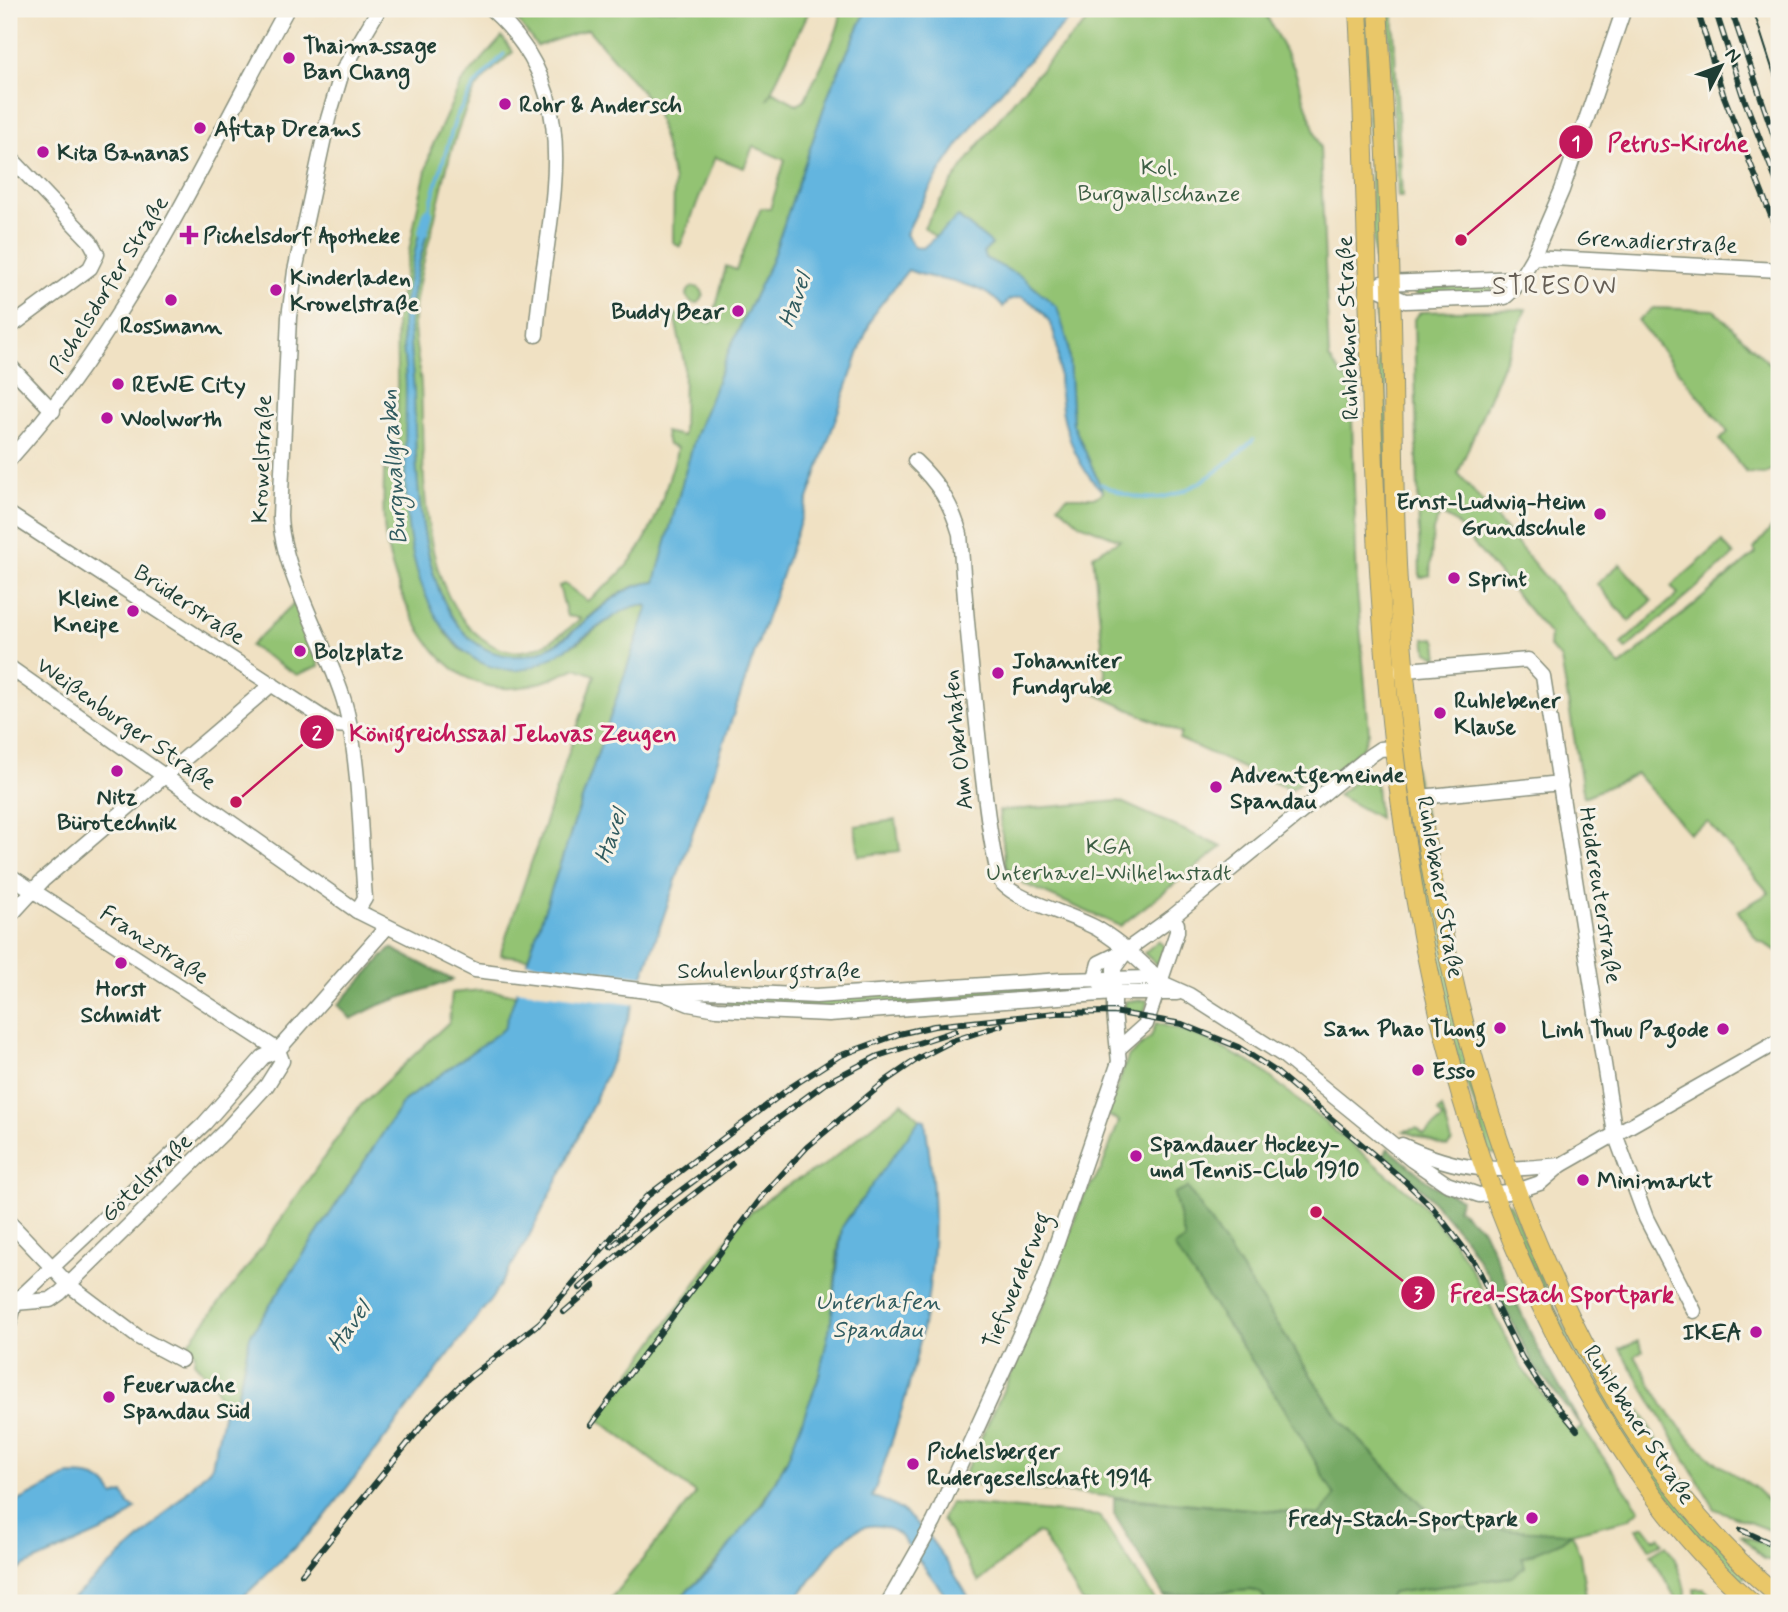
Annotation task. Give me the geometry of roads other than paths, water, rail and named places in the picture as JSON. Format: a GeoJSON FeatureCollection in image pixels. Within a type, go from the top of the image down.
{"type":"FeatureCollection","features":[{"type":"Feature","properties":{"kind":"main road","name":"Ruhlebener Straße"},"geometry":{"type":"LineString","coordinates":[[1358,9],[1370,285],[1378,575],[1385,671],[1393,748],[1428,957],[1458,1085],[1492,1194],[1547,1320],[1597,1411],[1682,1530],[1748,1602]]}},
{"type":"Feature","properties":{"kind":"main road","name":"Ruhlebener Straße"},"geometry":{"type":"LineString","coordinates":[[1378,9],[1391,289],[1396,537],[1405,670],[1420,797],[1461,1003],[1510,1171],[1568,1312],[1641,1444],[1672,1489],[1711,1534],[1776,1594]]}},
{"type":"Feature","properties":{"kind":"street","name":"Pichelsdorfer Straße"},"geometry":{"type":"LineString","coordinates":[[9,460],[53,411],[138,283],[188,197],[287,9]]}},
{"type":"Feature","properties":{"kind":"street","name":"Krowelstraße"},"geometry":{"type":"LineString","coordinates":[[357,911],[365,898],[349,726],[336,677],[283,545],[280,506],[289,317],[295,271],[328,119],[342,72],[379,9]]}},
{"type":"Feature","properties":{"kind":"street"},"geometry":{"type":"LineString","coordinates":[[491,9],[520,37],[535,61],[549,92],[555,125],[552,198],[536,334]]}},
{"type":"Feature","properties":{"kind":"street"},"geometry":{"type":"LineString","coordinates":[[1370,285],[1391,289],[1405,300],[1505,297],[1521,278],[1533,257],[1562,190],[1624,9]]}},
{"type":"Feature","properties":{"kind":"street"},"geometry":{"type":"LineString","coordinates":[[9,156],[90,241],[96,249],[97,260],[84,273],[9,328]]}},
{"type":"Feature","properties":{"kind":"street","name":"Grenadierstraße"},"geometry":{"type":"LineString","coordinates":[[1533,257],[1779,270]]}},
{"type":"Feature","properties":{"kind":"street"},"geometry":{"type":"LineString","coordinates":[[9,365],[53,411]]}},
{"type":"Feature","properties":{"kind":"street","name":"Am Oberhafen"},"geometry":{"type":"LineString","coordinates":[[915,461],[937,482],[953,511],[960,534],[985,795],[997,876],[1010,890],[1097,929],[1128,949]]}},
{"type":"Feature","properties":{"kind":"street","name":"Brüderstraße"},"geometry":{"type":"LineString","coordinates":[[9,514],[334,725],[349,726]]}},
{"type":"Feature","properties":{"kind":"street","name":"Heidereuterstraße"},"geometry":{"type":"LineString","coordinates":[[1385,671],[1516,660],[1534,664],[1544,676],[1615,1134],[1646,1219],[1694,1311]]}},
{"type":"Feature","properties":{"kind":"street","name":"Weißenburger Straße"},"geometry":{"type":"LineString","coordinates":[[9,667],[357,911]]}},
{"type":"Feature","properties":{"kind":"street"},"geometry":{"type":"LineString","coordinates":[[9,917],[43,880],[272,684]]}},
{"type":"Feature","properties":{"kind":"street","name":"Tiefwerderweg"},"geometry":{"type":"LineString","coordinates":[[1095,978],[1099,963],[1128,949],[1171,918],[1371,755],[1380,749],[1393,748]]}},
{"type":"Feature","properties":{"kind":"street"},"geometry":{"type":"LineString","coordinates":[[1420,797],[1561,783]]}},
{"type":"Feature","properties":{"kind":"street","name":"Franzstraße"},"geometry":{"type":"LineString","coordinates":[[9,875],[278,1050]]}},
{"type":"Feature","properties":{"kind":"street"},"geometry":{"type":"LineString","coordinates":[[357,911],[386,928],[475,970],[664,993]]}},
{"type":"Feature","properties":{"kind":"street"},"geometry":{"type":"LineString","coordinates":[[1118,1049],[1146,1024],[1177,932],[1178,926],[1171,918]]}},
{"type":"Feature","properties":{"kind":"street","name":"Götelstraße"},"geometry":{"type":"LineString","coordinates":[[12,1305],[204,1124],[263,1057],[278,1050],[386,928]]}},
{"type":"Feature","properties":{"kind":"street"},"geometry":{"type":"LineString","coordinates":[[1128,949],[1160,986]]}},
{"type":"Feature","properties":{"kind":"street","name":"Tiefwerderweg"},"geometry":{"type":"LineString","coordinates":[[888,1603],[934,1522],[1042,1286],[1119,1062],[1114,968],[1128,949]]}},
{"type":"Feature","properties":{"kind":"street"},"geometry":{"type":"LineString","coordinates":[[1095,978],[1114,985]]}},
{"type":"Feature","properties":{"kind":"street","name":"Schulenburgstraße"},"geometry":{"type":"LineString","coordinates":[[664,993],[716,991],[840,996],[1095,978]]}},
{"type":"Feature","properties":{"kind":"street","name":"Schulenburgstraße"},"geometry":{"type":"LineString","coordinates":[[664,993],[689,1004],[717,1009],[830,1014],[1114,985],[1160,986],[1189,995],[1283,1055],[1447,1184],[1470,1194],[1517,1191],[1540,1183],[1561,1165],[1779,1041]]}},
{"type":"Feature","properties":{"kind":"street","name":"Götelstraße"},"geometry":{"type":"LineString","coordinates":[[12,1305],[50,1300],[69,1285],[267,1085],[282,1062],[278,1050]]}},
{"type":"Feature","properties":{"kind":"street","name":"Schulenburgstraße"},"geometry":{"type":"LineString","coordinates":[[1388,1139],[1456,1167],[1510,1171],[1561,1165]]}},
{"type":"Feature","properties":{"kind":"street"},"geometry":{"type":"LineString","coordinates":[[9,1222],[69,1285],[138,1337],[181,1360]]}},
{"type":"Feature","properties":{"kind":"street"},"geometry":{"type":"LineString","coordinates":[[9,1325],[12,1305]]}},
{"type":"Feature","properties":{"kind":"street"},"geometry":{"type":"LineString","coordinates":[[1748,1602],[1776,1594]]}},
{"type":"Feature","properties":{"kind":"water","name":"Havel"},"geometry":{"type":"Polygon","coordinates":[[[867,9],[1080,9],[982,113],[940,172],[906,234],[914,247],[923,248],[958,217],[992,244],[983,253],[985,258],[1022,277],[1057,307],[1068,343],[1073,424],[1103,492],[1086,471],[1073,448],[1060,395],[1056,338],[1045,315],[1021,297],[1009,300],[1003,307],[971,286],[908,270],[874,313],[863,340],[618,1048],[568,1160],[526,1242],[492,1298],[320,1523],[237,1603],[67,1603],[141,1538],[212,1466],[224,1411],[234,1412],[250,1336],[404,1101],[504,1029],[648,606],[637,606],[623,611],[553,657],[536,666],[519,670],[496,668],[476,660],[444,629],[432,609],[411,545],[405,488],[406,386],[402,321],[421,224],[431,217],[414,287],[409,331],[416,464],[427,549],[439,589],[456,622],[480,646],[513,656],[533,654],[569,635],[618,596],[635,586],[655,582],[695,437],[730,348],[771,262],[830,90],[867,9]]]}},
{"type":"Feature","properties":{"kind":"water","name":"Unterhafen Spandau"},"geometry":{"type":"Polygon","coordinates":[[[920,1119],[925,1120],[932,1185],[934,1233],[931,1272],[926,1310],[909,1386],[872,1497],[889,1503],[918,1525],[943,1556],[972,1603],[951,1603],[901,1536],[883,1527],[867,1526],[839,1544],[793,1603],[674,1603],[712,1569],[763,1503],[787,1460],[818,1380],[831,1322],[842,1227],[920,1119]]]}},
{"type":"Feature","properties":{"kind":"water"},"geometry":{"type":"Polygon","coordinates":[[[69,1475],[90,1476],[105,1484],[114,1496],[123,1493],[129,1505],[136,1508],[119,1524],[22,1567],[9,1578],[9,1506],[69,1475]]]}},
{"type":"Feature","properties":{"kind":"waterway"},"geometry":{"type":"LineString","coordinates":[[428,213],[456,117],[475,85],[504,54]]}},
{"type":"Feature","properties":{"kind":"waterway","name":"Burgwallgraben"},"geometry":{"type":"LineString","coordinates":[[423,232],[428,213]]}},
{"type":"Feature","properties":{"kind":"waterway"},"geometry":{"type":"LineString","coordinates":[[1101,484],[1132,496],[1166,496],[1183,491],[1213,474],[1253,440]]}},
{"type":"Feature","properties":{"kind":"tram line"},"geometry":{"type":"LineString","coordinates":[[1753,9],[1779,90]]}},
{"type":"Feature","properties":{"kind":"railway"},"geometry":{"type":"LineString","coordinates":[[1697,9],[1723,94],[1779,236]]}},
{"type":"Feature","properties":{"kind":"railway"},"geometry":{"type":"LineString","coordinates":[[1715,9],[1743,96],[1779,188]]}},
{"type":"Feature","properties":{"kind":"railway"},"geometry":{"type":"LineString","coordinates":[[1731,9],[1779,151]]}},
{"type":"Feature","properties":{"kind":"railway"},"geometry":{"type":"LineString","coordinates":[[538,1325],[646,1197],[791,1087],[839,1056],[899,1034],[934,1026],[1056,1013],[1114,1012],[1182,1024],[1238,1047],[1275,1071],[1406,1182],[1433,1208],[1475,1263],[1522,1358],[1542,1388],[1577,1430]]}},
{"type":"Feature","properties":{"kind":"railway"},"geometry":{"type":"LineString","coordinates":[[591,1425],[765,1193],[807,1147],[887,1080],[919,1058],[952,1041],[1001,1025]]}},
{"type":"Feature","properties":{"kind":"railway"},"geometry":{"type":"LineString","coordinates":[[611,1247],[656,1209],[824,1084],[878,1056],[955,1031]]}},
{"type":"Feature","properties":{"kind":"railway"},"geometry":{"type":"LineString","coordinates":[[580,1288],[634,1241],[732,1164]]}},
{"type":"Feature","properties":{"kind":"railway"},"geometry":{"type":"LineString","coordinates":[[564,1312],[594,1286]]}},
{"type":"Feature","properties":{"kind":"railway"},"geometry":{"type":"LineString","coordinates":[[302,1574],[433,1412],[465,1381],[543,1320]]}},
{"type":"Feature","properties":{"kind":"railway"},"geometry":{"type":"LineString","coordinates":[[1741,1530],[1779,1547]]}},
{"type":"Feature","properties":{"kind":"place","name":"Thaimassage Ban Chang"},"geometry":{"type":"Point","coordinates":[289,58]}},
{"type":"Feature","properties":{"kind":"place","name":"Rohr & Andersch"},"geometry":{"type":"Point","coordinates":[505,104]}},
{"type":"Feature","properties":{"kind":"place","name":"Afitap Dreams"},"geometry":{"type":"Point","coordinates":[200,128]}},
{"type":"Feature","properties":{"kind":"place","name":"Kita Bananas"},"geometry":{"type":"Point","coordinates":[43,152]}},
{"type":"Feature","properties":{"kind":"place","name":"Pichelsdorf Apotheke"},"geometry":{"type":"Point","coordinates":[189,235]}},
{"type":"Feature","properties":{"kind":"place","name":"Petrus-Kirche"},"geometry":{"type":"Point","coordinates":[1461,240]}},
{"type":"Feature","properties":{"kind":"place","name":"Kinderladen Krowelstraße"},"geometry":{"type":"Point","coordinates":[276,290]}},
{"type":"Feature","properties":{"kind":"place","name":"Rossmann"},"geometry":{"type":"Point","coordinates":[171,300]}},
{"type":"Feature","properties":{"kind":"place","name":"Buddy Bear"},"geometry":{"type":"Point","coordinates":[738,311]}},
{"type":"Feature","properties":{"kind":"place","name":"REWE City"},"geometry":{"type":"Point","coordinates":[118,384]}},
{"type":"Feature","properties":{"kind":"place","name":"Woolworth"},"geometry":{"type":"Point","coordinates":[107,418]}},
{"type":"Feature","properties":{"kind":"place","name":"Ernst-Ludwig-Heim Grundschule"},"geometry":{"type":"Point","coordinates":[1600,514]}},
{"type":"Feature","properties":{"kind":"place","name":"Sprint"},"geometry":{"type":"Point","coordinates":[1454,578]}},
{"type":"Feature","properties":{"kind":"place","name":"Kleine Kneipe"},"geometry":{"type":"Point","coordinates":[133,611]}},
{"type":"Feature","properties":{"kind":"place","name":"Bolzplatz"},"geometry":{"type":"Point","coordinates":[300,651]}},
{"type":"Feature","properties":{"kind":"place","name":"Johanniter Fundgrube"},"geometry":{"type":"Point","coordinates":[998,673]}},
{"type":"Feature","properties":{"kind":"place","name":"Ruhlebener Klause"},"geometry":{"type":"Point","coordinates":[1440,713]}},
{"type":"Feature","properties":{"kind":"place","name":"Nitz Bürotechnik"},"geometry":{"type":"Point","coordinates":[117,771]}},
{"type":"Feature","properties":{"kind":"place","name":"Adventgemeinde Spandau"},"geometry":{"type":"Point","coordinates":[1216,787]}},
{"type":"Feature","properties":{"kind":"place","name":"Königreichssaal Jehovas Zeugen"},"geometry":{"type":"Point","coordinates":[236,802]}},
{"type":"Feature","properties":{"kind":"place","name":"Horst Schmidt"},"geometry":{"type":"Point","coordinates":[121,963]}},
{"type":"Feature","properties":{"kind":"place","name":"Sam Phao Thong"},"geometry":{"type":"Point","coordinates":[1500,1028]}},
{"type":"Feature","properties":{"kind":"place","name":"Linh Thuu Pagode"},"geometry":{"type":"Point","coordinates":[1723,1029]}},
{"type":"Feature","properties":{"kind":"place","name":"Esso"},"geometry":{"type":"Point","coordinates":[1418,1070]}},
{"type":"Feature","properties":{"kind":"place","name":"Spandauer Hockey- und Tennis-Club 1910"},"geometry":{"type":"Point","coordinates":[1136,1156]}},
{"type":"Feature","properties":{"kind":"place","name":"Minimarkt"},"geometry":{"type":"Point","coordinates":[1583,1180]}},
{"type":"Feature","properties":{"kind":"place","name":"Fred-Stach Sportpark"},"geometry":{"type":"Point","coordinates":[1316,1212]}},
{"type":"Feature","properties":{"kind":"place","name":"IKEA"},"geometry":{"type":"Point","coordinates":[1756,1332]}},
{"type":"Feature","properties":{"kind":"place","name":"Feuerwache Spandau Süd"},"geometry":{"type":"Point","coordinates":[109,1397]}},
{"type":"Feature","properties":{"kind":"place","name":"Pichelsberger Rudergesellschaft 1914"},"geometry":{"type":"Point","coordinates":[913,1464]}},
{"type":"Feature","properties":{"kind":"place","name":"Fredy-Stach-Sportpark"},"geometry":{"type":"Point","coordinates":[1532,1518]}},
{"type":"Feature","properties":{"kind":"district","name":"STRESOW"},"geometry":{"type":"Point","coordinates":[1555,285]}},
{"type":"Feature","properties":{"kind":"park label","name":"Kol. Burgwallschanze"},"geometry":{"type":"Point","coordinates":[1159,180]}},
{"type":"Feature","properties":{"kind":"park label","name":"KGA Unterhavel-Wilhelmstadt"},"geometry":{"type":"Point","coordinates":[1109,859]}}]}
